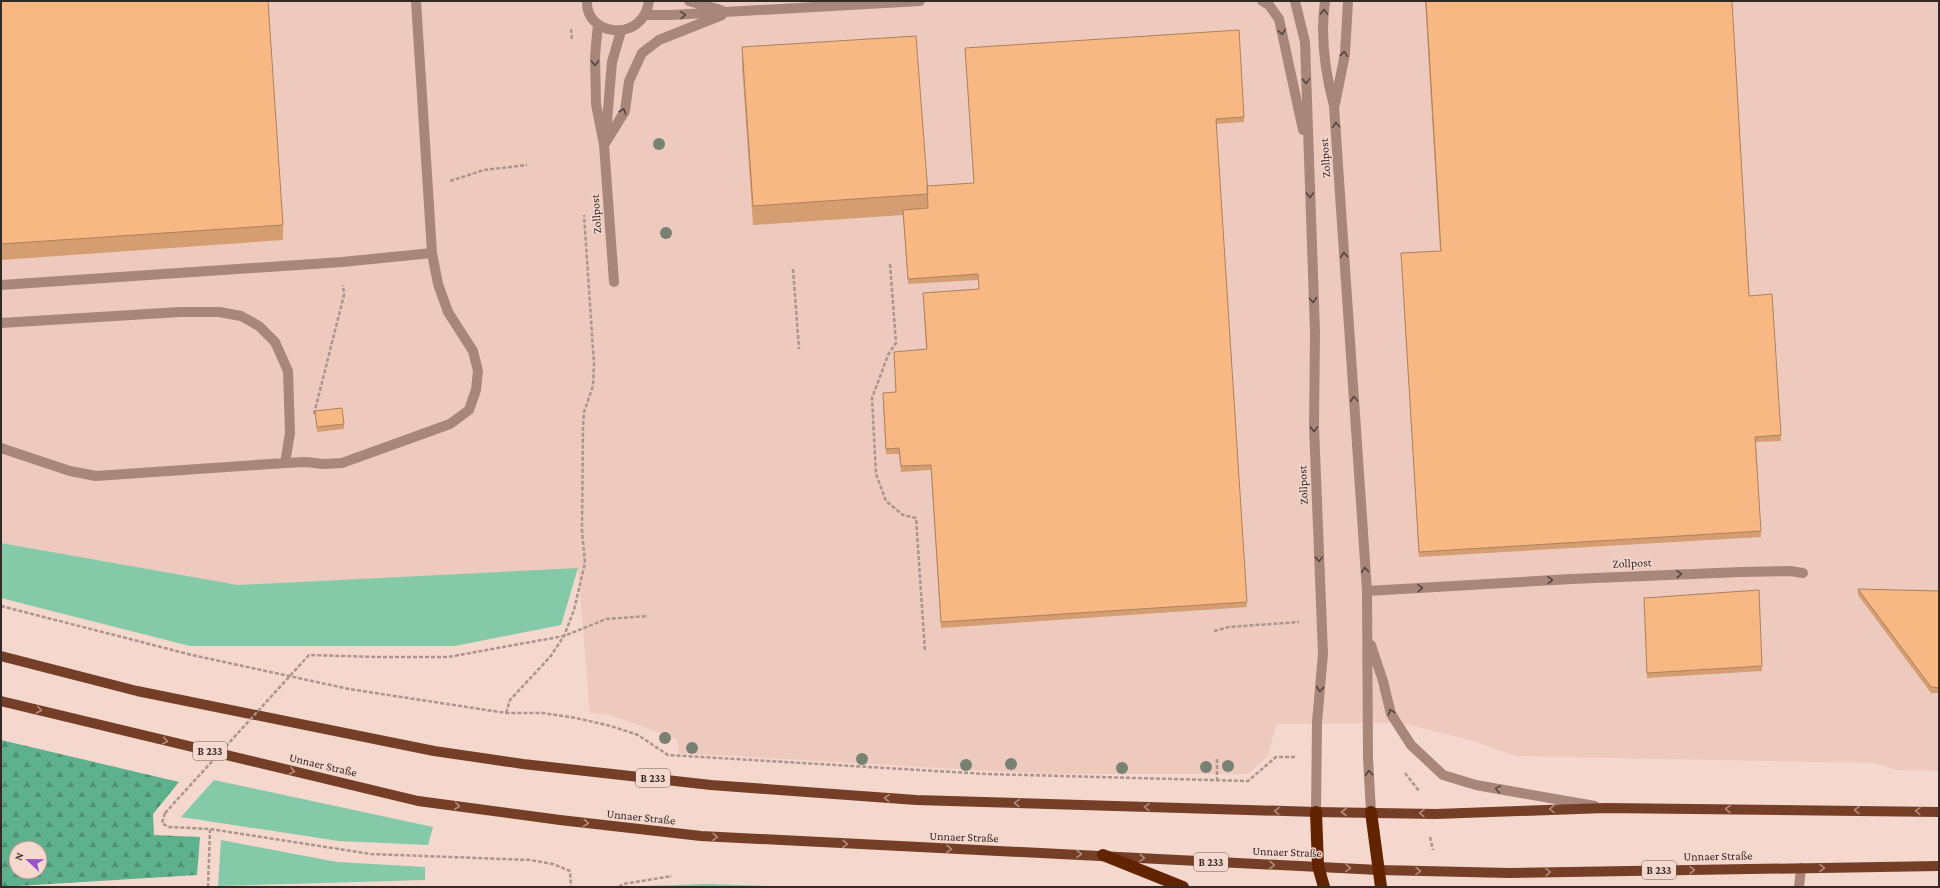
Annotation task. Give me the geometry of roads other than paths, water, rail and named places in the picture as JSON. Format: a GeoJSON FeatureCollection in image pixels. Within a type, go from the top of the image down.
{"type":"FeatureCollection","features":[{"type":"Feature","properties":{"kind":"highway"},"geometry":{"type":"LineString","coordinates":[[1316,812],[1318,866],[1324,887]]}},
{"type":"Feature","properties":{"kind":"highway"},"geometry":{"type":"LineString","coordinates":[[1371,812],[1381,887]]}},
{"type":"Feature","properties":{"kind":"highway"},"geometry":{"type":"LineString","coordinates":[[1103,855],[1183,887]]}},
{"type":"Feature","properties":{"kind":"main road","name":"B 233"},"geometry":{"type":"LineString","coordinates":[[1,656],[137,691],[434,751],[523,764],[711,785],[916,800],[1316,812],[1436,814],[1605,808],[1939,812]]}},
{"type":"Feature","properties":{"kind":"main road","name":"Unnaer Straße"},"geometry":{"type":"LineString","coordinates":[[1,701],[418,801],[560,820],[701,836],[1103,855],[1255,865],[1318,866],[1379,870],[1510,873],[1939,866]]}},
{"type":"Feature","properties":{"kind":"street"},"geometry":{"type":"LineString","coordinates":[[1,448],[70,471],[96,476],[286,462],[323,464],[342,463],[450,424],[468,410],[476,390],[478,370],[473,351],[448,312],[438,284],[432,253],[416,1]]}},
{"type":"Feature","properties":{"kind":"street"},"geometry":{"type":"LineString","coordinates":[[587,1],[590,14],[598,24],[611,31],[621,31],[633,27],[641,20],[648,9],[648,1]]}},
{"type":"Feature","properties":{"kind":"street"},"geometry":{"type":"LineString","coordinates":[[689,1],[728,12]]}},
{"type":"Feature","properties":{"kind":"street"},"geometry":{"type":"LineString","coordinates":[[644,15],[728,12],[920,1]]}},
{"type":"Feature","properties":{"kind":"street","name":"Zollpost"},"geometry":{"type":"LineString","coordinates":[[1262,1],[1269,5],[1279,20],[1308,156]]}},
{"type":"Feature","properties":{"kind":"street","name":"Zollpost"},"geometry":{"type":"LineString","coordinates":[[1295,1],[1305,42],[1315,332],[1314,426],[1323,654],[1316,758],[1316,812]]}},
{"type":"Feature","properties":{"kind":"street","name":"Zollpost"},"geometry":{"type":"LineString","coordinates":[[1325,1],[1324,39],[1327,77],[1334,106],[1367,591],[1369,637],[1368,758],[1371,812]]}},
{"type":"Feature","properties":{"kind":"street","name":"Zollpost"},"geometry":{"type":"LineString","coordinates":[[1334,106],[1345,54],[1348,1]]}},
{"type":"Feature","properties":{"kind":"street"},"geometry":{"type":"LineString","coordinates":[[604,145],[624,111],[629,81],[642,54],[659,40],[728,12]]}},
{"type":"Feature","properties":{"kind":"street","name":"Zollpost"},"geometry":{"type":"LineString","coordinates":[[598,24],[595,56],[596,104],[604,145],[614,282]]}},
{"type":"Feature","properties":{"kind":"street","name":"Zollpost"},"geometry":{"type":"LineString","coordinates":[[604,145],[612,62],[621,31]]}},
{"type":"Feature","properties":{"kind":"street"},"geometry":{"type":"LineString","coordinates":[[1,285],[342,262],[432,253]]}},
{"type":"Feature","properties":{"kind":"street"},"geometry":{"type":"LineString","coordinates":[[1,323],[180,312],[218,312],[241,316],[259,326],[275,342],[288,372],[290,433],[286,462]]}},
{"type":"Feature","properties":{"kind":"street","name":"Zollpost"},"geometry":{"type":"LineString","coordinates":[[1367,591],[1571,579],[1741,572],[1790,571],[1803,573]]}},
{"type":"Feature","properties":{"kind":"street","name":"Zollpost"},"geometry":{"type":"LineString","coordinates":[[1369,637],[1383,680],[1391,714],[1411,745],[1443,775],[1476,785],[1605,808]]}},
{"type":"Feature","properties":{"kind":"street"},"geometry":{"type":"LineString","coordinates":[[1799,887],[1801,868]]}}]}
